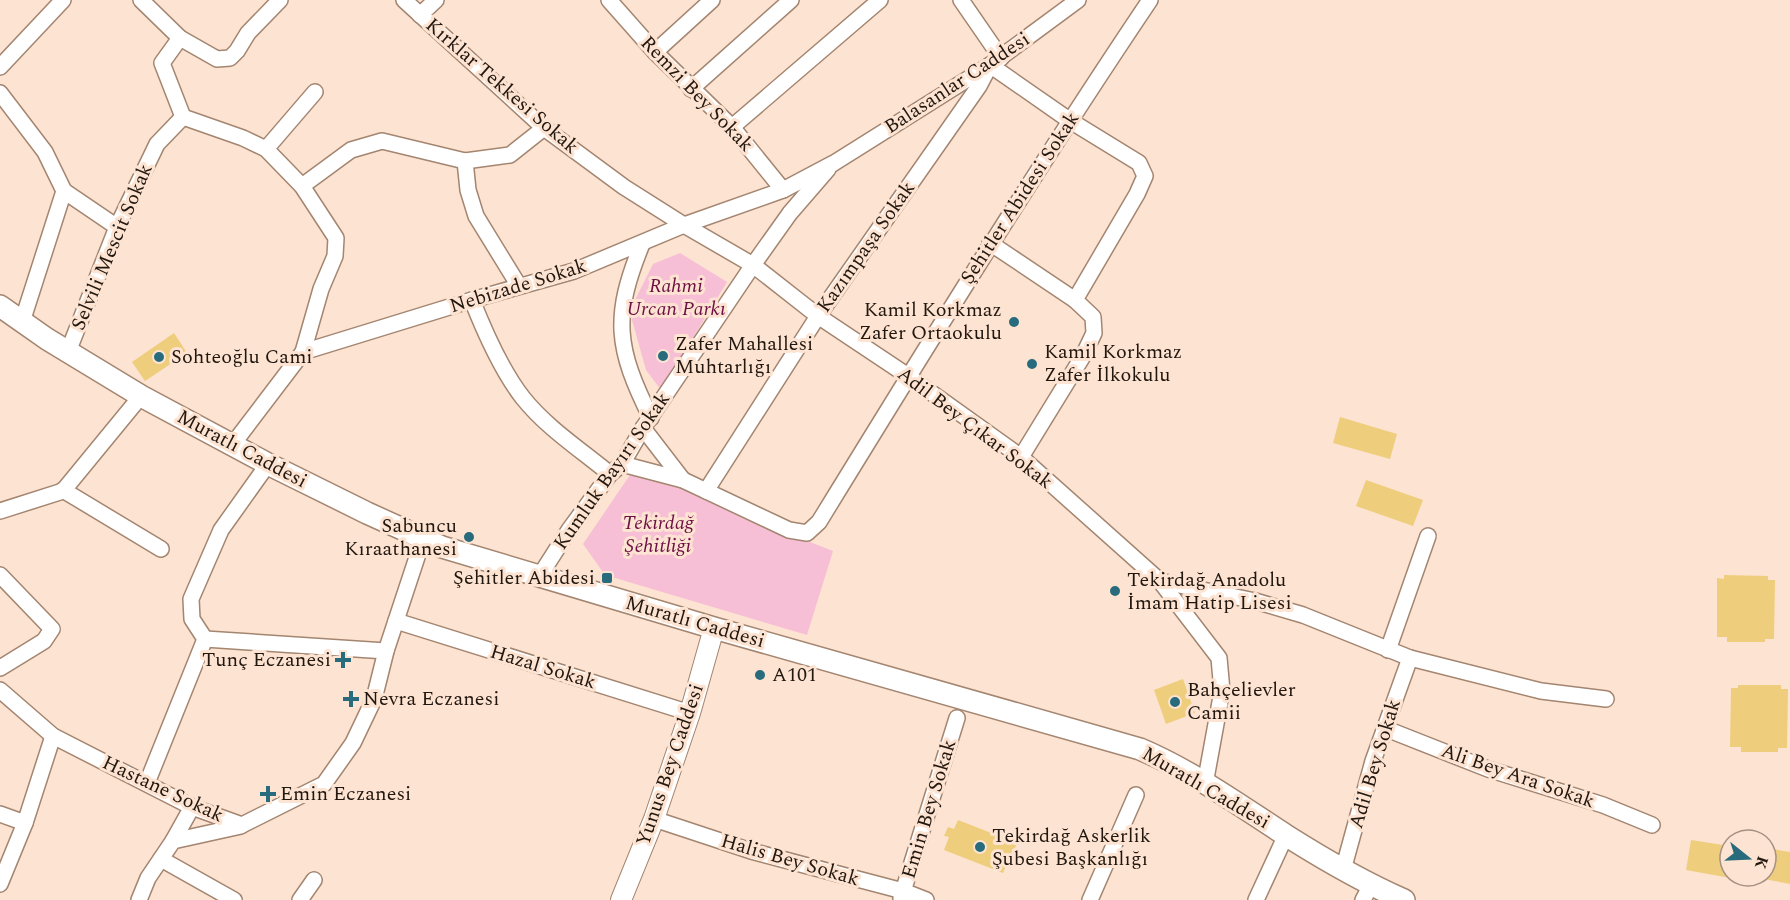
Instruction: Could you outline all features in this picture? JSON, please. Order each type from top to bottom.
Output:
[{"type":"main road","name":"Muratlı Caddesi","points":[[0,306],[68,352],[141,396],[268,464],[423,539],[539,577],[1140,749],[1172,764],[1343,870],[1367,893],[1404,900]]},
{"type":"street","points":[[0,67],[63,0]]},
{"type":"street","points":[[147,2],[180,38],[217,59],[230,58],[248,33],[280,0]]},
{"type":"street","name":"Kırklar Tekkesi Sokak","points":[[404,0],[544,128],[624,187],[753,265]]},
{"type":"street","points":[[420,15],[436,0]]},
{"type":"street","points":[[655,52],[712,0]]},
{"type":"street","points":[[691,89],[791,0]]},
{"type":"street","points":[[732,127],[880,0]]},
{"type":"street","points":[[961,0],[995,61],[1069,120],[1139,163],[1145,176],[1137,194],[1075,300]]},
{"type":"street","name":"Balasanlar Caddesi","points":[[834,163],[995,61],[1078,0]]},
{"type":"street","name":"Şehitler Abidesi Sokak","points":[[622,464],[683,480],[789,530],[807,533],[819,522],[990,243],[1150,0]]},
{"type":"street","name":"Remzi Bey Sokak","points":[[618,3],[655,52],[732,127],[783,190]]},
{"type":"street","points":[[180,38],[162,63],[183,117],[243,138],[266,149],[302,186],[336,238],[335,256],[321,289],[303,352],[233,444]]},
{"type":"street","name":"Kazımpaşa Sokak","points":[[706,491],[818,316],[995,61]]},
{"type":"street","points":[[266,149],[315,92]]},
{"type":"street","points":[[0,93],[45,153],[64,191],[117,227]]},
{"type":"street","name":"Selvili Mescit Sokak","points":[[68,352],[117,227],[157,144],[183,117]]},
{"type":"street","points":[[302,186],[351,150],[382,141],[465,161],[510,155],[544,128]]},
{"type":"street","points":[[465,161],[468,190],[476,216],[519,286]]},
{"type":"street","name":"Nebizade Sokak","points":[[303,352],[574,271],[684,225],[783,190],[834,163]]},
{"type":"street","name":"Kumluk Bayırı Sokak","points":[[539,577],[569,530],[610,474],[622,464],[647,423],[790,213],[834,163]]},
{"type":"street","points":[[22,322],[64,191]]},
{"type":"street","points":[[990,243],[1075,300],[1094,317],[1094,333],[1083,356],[1021,457]]},
{"type":"street","points":[[642,244],[630,273],[621,311],[622,341],[647,423],[683,480]]},
{"type":"street","name":"Adil Bey Çıkar Sokak","points":[[753,265],[818,316],[908,376],[1021,457],[1160,581],[1219,658],[1222,691],[1205,784]]},
{"type":"street","points":[[472,300],[486,336],[523,398],[549,424],[610,474]]},
{"type":"street","points":[[0,511],[63,490],[141,396]]},
{"type":"street","points":[[205,639],[192,620],[191,598],[221,530],[268,464]]},
{"type":"street","points":[[63,490],[161,549]]},
{"type":"street","points":[[1388,650],[1428,536]]},
{"type":"street","name":"Hastane Sokak","points":[[0,690],[53,736],[192,807],[242,825],[324,784],[353,744],[374,699],[386,651],[423,539]]},
{"type":"street","points":[[0,575],[52,629],[44,641],[0,668]]},
{"type":"street","name":"Adil Bey Çıkar Sokak","points":[[1160,581],[1255,601],[1303,615],[1410,658],[1541,691],[1606,699]]},
{"type":"street","name":"Hazal Sokak","points":[[396,621],[690,713]]},
{"type":"street","name":"Yunus Bey Caddesi","points":[[621,900],[654,819],[690,713],[714,628]]},
{"type":"street","points":[[205,639],[386,651]]},
{"type":"street","points":[[147,783],[205,639]]},
{"type":"street","name":"Adil Bey Sokak","points":[[1343,870],[1384,728],[1410,658]]},
{"type":"street","name":"Emin Bey Sokak","points":[[902,895],[957,718]]},
{"type":"street","name":"Ali Bey Ara Sokak","points":[[1384,728],[1488,769],[1604,805],[1652,825]]},
{"type":"street","points":[[0,884],[25,823],[53,736]]},
{"type":"street","points":[[1090,900],[1136,795]]},
{"type":"street","points":[[139,900],[148,878],[174,841],[192,807]]},
{"type":"street","points":[[0,814],[25,823]]},
{"type":"street","name":"Halis Bey Sokak","points":[[654,819],[751,851],[926,900]]},
{"type":"street","points":[[174,841],[242,825]]},
{"type":"street","points":[[1256,900],[1286,836]]},
{"type":"street","points":[[161,859],[234,900]]},
{"type":"street","points":[[300,900],[314,880]]},
{"type":"green space","name":"Rahmi Urcan Parkı","points":[[680,253],[727,282],[661,390],[646,370],[632,320],[635,300],[653,264]]},
{"type":"green space","name":"Tekirdağ Şehitliği","points":[[632,472],[662,478],[746,517],[833,551],[807,635],[605,575],[583,544]]},
{"type":"building","name":"Sohteoğlu Cami","points":[[174,333],[187,353],[145,381],[132,362]]},
{"type":"building","points":[[1340,417],[1397,434],[1390,459],[1333,443]]},
{"type":"building","points":[[1366,480],[1423,500],[1413,526],[1356,506]]},
{"type":"building","points":[[1724,575],[1768,576],[1768,580],[1775,580],[1774,639],[1765,639],[1765,642],[1727,642],[1727,637],[1717,637],[1717,578],[1724,579]]},
{"type":"building","name":"Bahçelievler Camii","points":[[1183,679],[1195,713],[1166,724],[1154,690]]},
{"type":"building","points":[[1738,685],[1781,685],[1781,689],[1788,689],[1787,748],[1778,748],[1778,752],[1741,752],[1741,747],[1730,747],[1731,688],[1738,688]]},
{"type":"building","name":"Tekirdağ Askerlik Şubesi Başkanlığı","points":[[958,820],[1017,843],[1013,853],[1017,854],[1011,868],[1006,866],[1003,873],[944,850],[949,837],[944,836],[948,827],[954,829]]},
{"type":"building","points":[[1691,840],[1718,844],[1718,876],[1686,870]]},
{"type":"building","points":[[1778,850],[1790,852],[1790,884],[1778,882]]},
{"type":"place","name":"Kamil Korkmaz Zafer Ortaokulu","points":[[1014,322]]},
{"type":"place","name":"Zafer Mahallesi Muhtarlığı","points":[[663,356]]},
{"type":"place","name":"Sohteoğlu Cami","points":[[159,357]]},
{"type":"place","name":"Kamil Korkmaz Zafer İlkokulu","points":[[1032,364]]},
{"type":"place","name":"Sabuncu Kıraathanesi","points":[[469,537]]},
{"type":"place","name":"Şehitler Abidesi","points":[[607,578]]},
{"type":"place","name":"Tekirdağ Anadolu İmam Hatip Lisesi","points":[[1115,591]]},
{"type":"place","name":"Tunç Eczanesi","points":[[343,660]]},
{"type":"place","name":"A101","points":[[760,675]]},
{"type":"place","name":"Nevra Eczanesi","points":[[351,699]]},
{"type":"place","name":"Bahçelievler Camii","points":[[1175,702]]},
{"type":"place","name":"Emin Eczanesi","points":[[268,794]]},
{"type":"place","name":"Tekirdağ Askerlik Şubesi Başkanlığı","points":[[980,847]]}]
